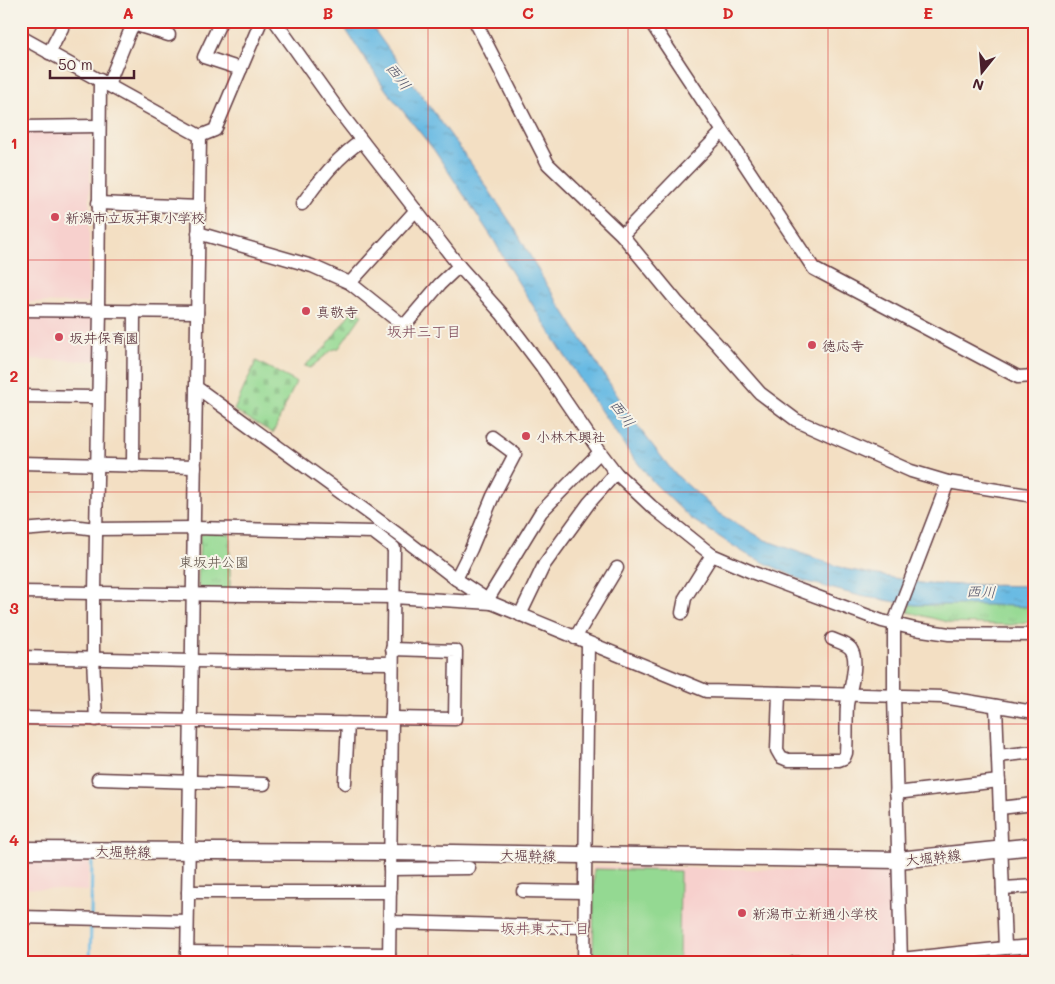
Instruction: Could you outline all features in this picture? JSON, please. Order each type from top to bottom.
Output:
[{"type":"street","points":[[49,53],[62,28],[62,21]]},
{"type":"street","points":[[221,21],[204,57],[241,69]]},
{"type":"street","points":[[200,136],[215,130],[261,21]]},
{"type":"street","points":[[275,21],[362,141],[459,266],[502,314],[542,367],[616,473],[651,506],[712,555],[882,621],[915,629],[949,634],[1034,635]]},
{"type":"street","points":[[474,21],[548,164],[622,235],[678,303],[760,393],[796,420],[911,471],[948,482],[1034,496]]},
{"type":"street","points":[[650,21],[814,268],[1018,378],[1034,376]]},
{"type":"street","points":[[96,720],[93,658],[99,309],[99,126],[104,83],[133,23],[169,35]]},
{"type":"street","points":[[21,37],[200,136]]},
{"type":"street","points":[[21,127],[99,126]]},
{"type":"street","points":[[622,235],[722,132]]},
{"type":"street","points":[[200,136],[187,958],[389,958],[394,548],[403,538]]},
{"type":"street","points":[[302,204],[350,148],[362,141]]},
{"type":"street","points":[[98,203],[199,207]]},
{"type":"street","points":[[350,284],[416,210]]},
{"type":"street","points":[[198,233],[312,266],[350,284],[404,326],[440,284],[459,266]]},
{"type":"street","points":[[21,310],[99,309],[197,312]]},
{"type":"street","points":[[133,466],[134,310]]},
{"type":"street","points":[[196,387],[456,579],[490,601],[706,691],[943,697],[1034,712]]},
{"type":"street","points":[[21,396],[93,397]]},
{"type":"street","points":[[456,579],[493,496],[515,454],[492,438]]},
{"type":"street","points":[[490,601],[541,512],[600,452]]},
{"type":"street","points":[[21,463],[195,467]]},
{"type":"street","points":[[520,615],[544,565],[589,503],[616,473]]},
{"type":"street","points":[[948,482],[894,623],[896,793],[901,961],[1034,946]]},
{"type":"street","points":[[21,530],[72,526],[96,529],[194,528],[373,532],[394,548]]},
{"type":"street","points":[[682,613],[686,598],[712,555]]},
{"type":"street","points":[[575,638],[617,568]]},
{"type":"street","points":[[21,592],[193,593],[490,601]]},
{"type":"street","points":[[779,693],[777,750],[781,757],[788,760],[839,760],[844,758],[846,753],[848,704],[852,687],[853,652],[849,647],[832,639]]},
{"type":"street","points":[[584,963],[588,643]]},
{"type":"street","points":[[21,718],[348,723],[455,719],[456,651],[392,649]]},
{"type":"street","points":[[21,656],[192,661],[392,662]]},
{"type":"street","points":[[996,706],[1005,948]]},
{"type":"street","points":[[345,783],[348,723]]},
{"type":"street","points":[[998,756],[1034,752]]},
{"type":"street","points":[[98,779],[264,784]]},
{"type":"street","points":[[896,793],[999,781]]},
{"type":"street","points":[[1000,808],[1034,804]]},
{"type":"street","name":"大堀幹線","points":[[21,850],[390,852],[898,860],[1034,846]]},
{"type":"street","points":[[390,869],[469,868]]},
{"type":"street","points":[[1003,888],[1034,886]]},
{"type":"street","points":[[523,891],[585,892]]},
{"type":"street","points":[[188,892],[390,892]]},
{"type":"street","points":[[21,917],[187,921]]},
{"type":"street","points":[[390,922],[584,926]]},
{"type":"street","points":[[794,963],[812,963]]},
{"type":"shaded area","name":"新潟市立坂井東小学校","points":[[21,131],[91,132],[88,303],[21,302]]},
{"type":"shaded area","name":"坂井保育園","points":[[21,314],[97,316],[96,361],[21,359]]},
{"type":"shaded area","points":[[21,858],[89,861],[88,891],[21,888]]},
{"type":"shaded area","name":"新潟市立新通小学校","points":[[593,866],[892,872],[893,959],[766,954],[766,963],[591,963]]},
{"type":"green space","points":[[21,189],[24,190],[25,247],[21,247]]},
{"type":"green space","points":[[353,309],[362,315],[339,348],[332,350],[310,368],[304,366],[324,349]]},
{"type":"green space","points":[[256,361],[296,382],[273,433],[234,410]]},
{"type":"green space","name":"東坂井公園","points":[[203,532],[230,534],[230,590],[202,589],[198,584],[200,537]]},
{"type":"green space","points":[[911,601],[1034,605],[1034,620],[1012,625],[951,623],[908,612]]},
{"type":"green space","points":[[594,869],[680,871],[679,963],[593,963]]},
{"type":"water","name":"西川","points":[[340,21],[368,21],[470,162],[515,229],[545,282],[633,420],[674,473],[719,513],[765,540],[845,569],[927,584],[1034,586],[1034,607],[915,605],[860,596],[804,581],[746,554],[690,518],[653,482],[629,452],[590,395],[509,268],[495,242],[434,150],[386,90]]},
{"type":"waterway","points":[[91,916],[92,860]]},
{"type":"waterway","points":[[90,963],[91,923]]},
{"type":"place","name":"新潟市立坂井東小学校","points":[[55,217]]},
{"type":"place","name":"真敬寺","points":[[306,311]]},
{"type":"place","name":"坂井保育園","points":[[59,337]]},
{"type":"place","name":"徳応寺","points":[[812,345]]},
{"type":"place","name":"小林木興社","points":[[526,436]]},
{"type":"place","name":"新潟市立新通小学校","points":[[742,913]]},
{"type":"district","name":"坂井三丁目","points":[[424,331]]},
{"type":"district","name":"坂井東六丁目","points":[[545,928]]}]
